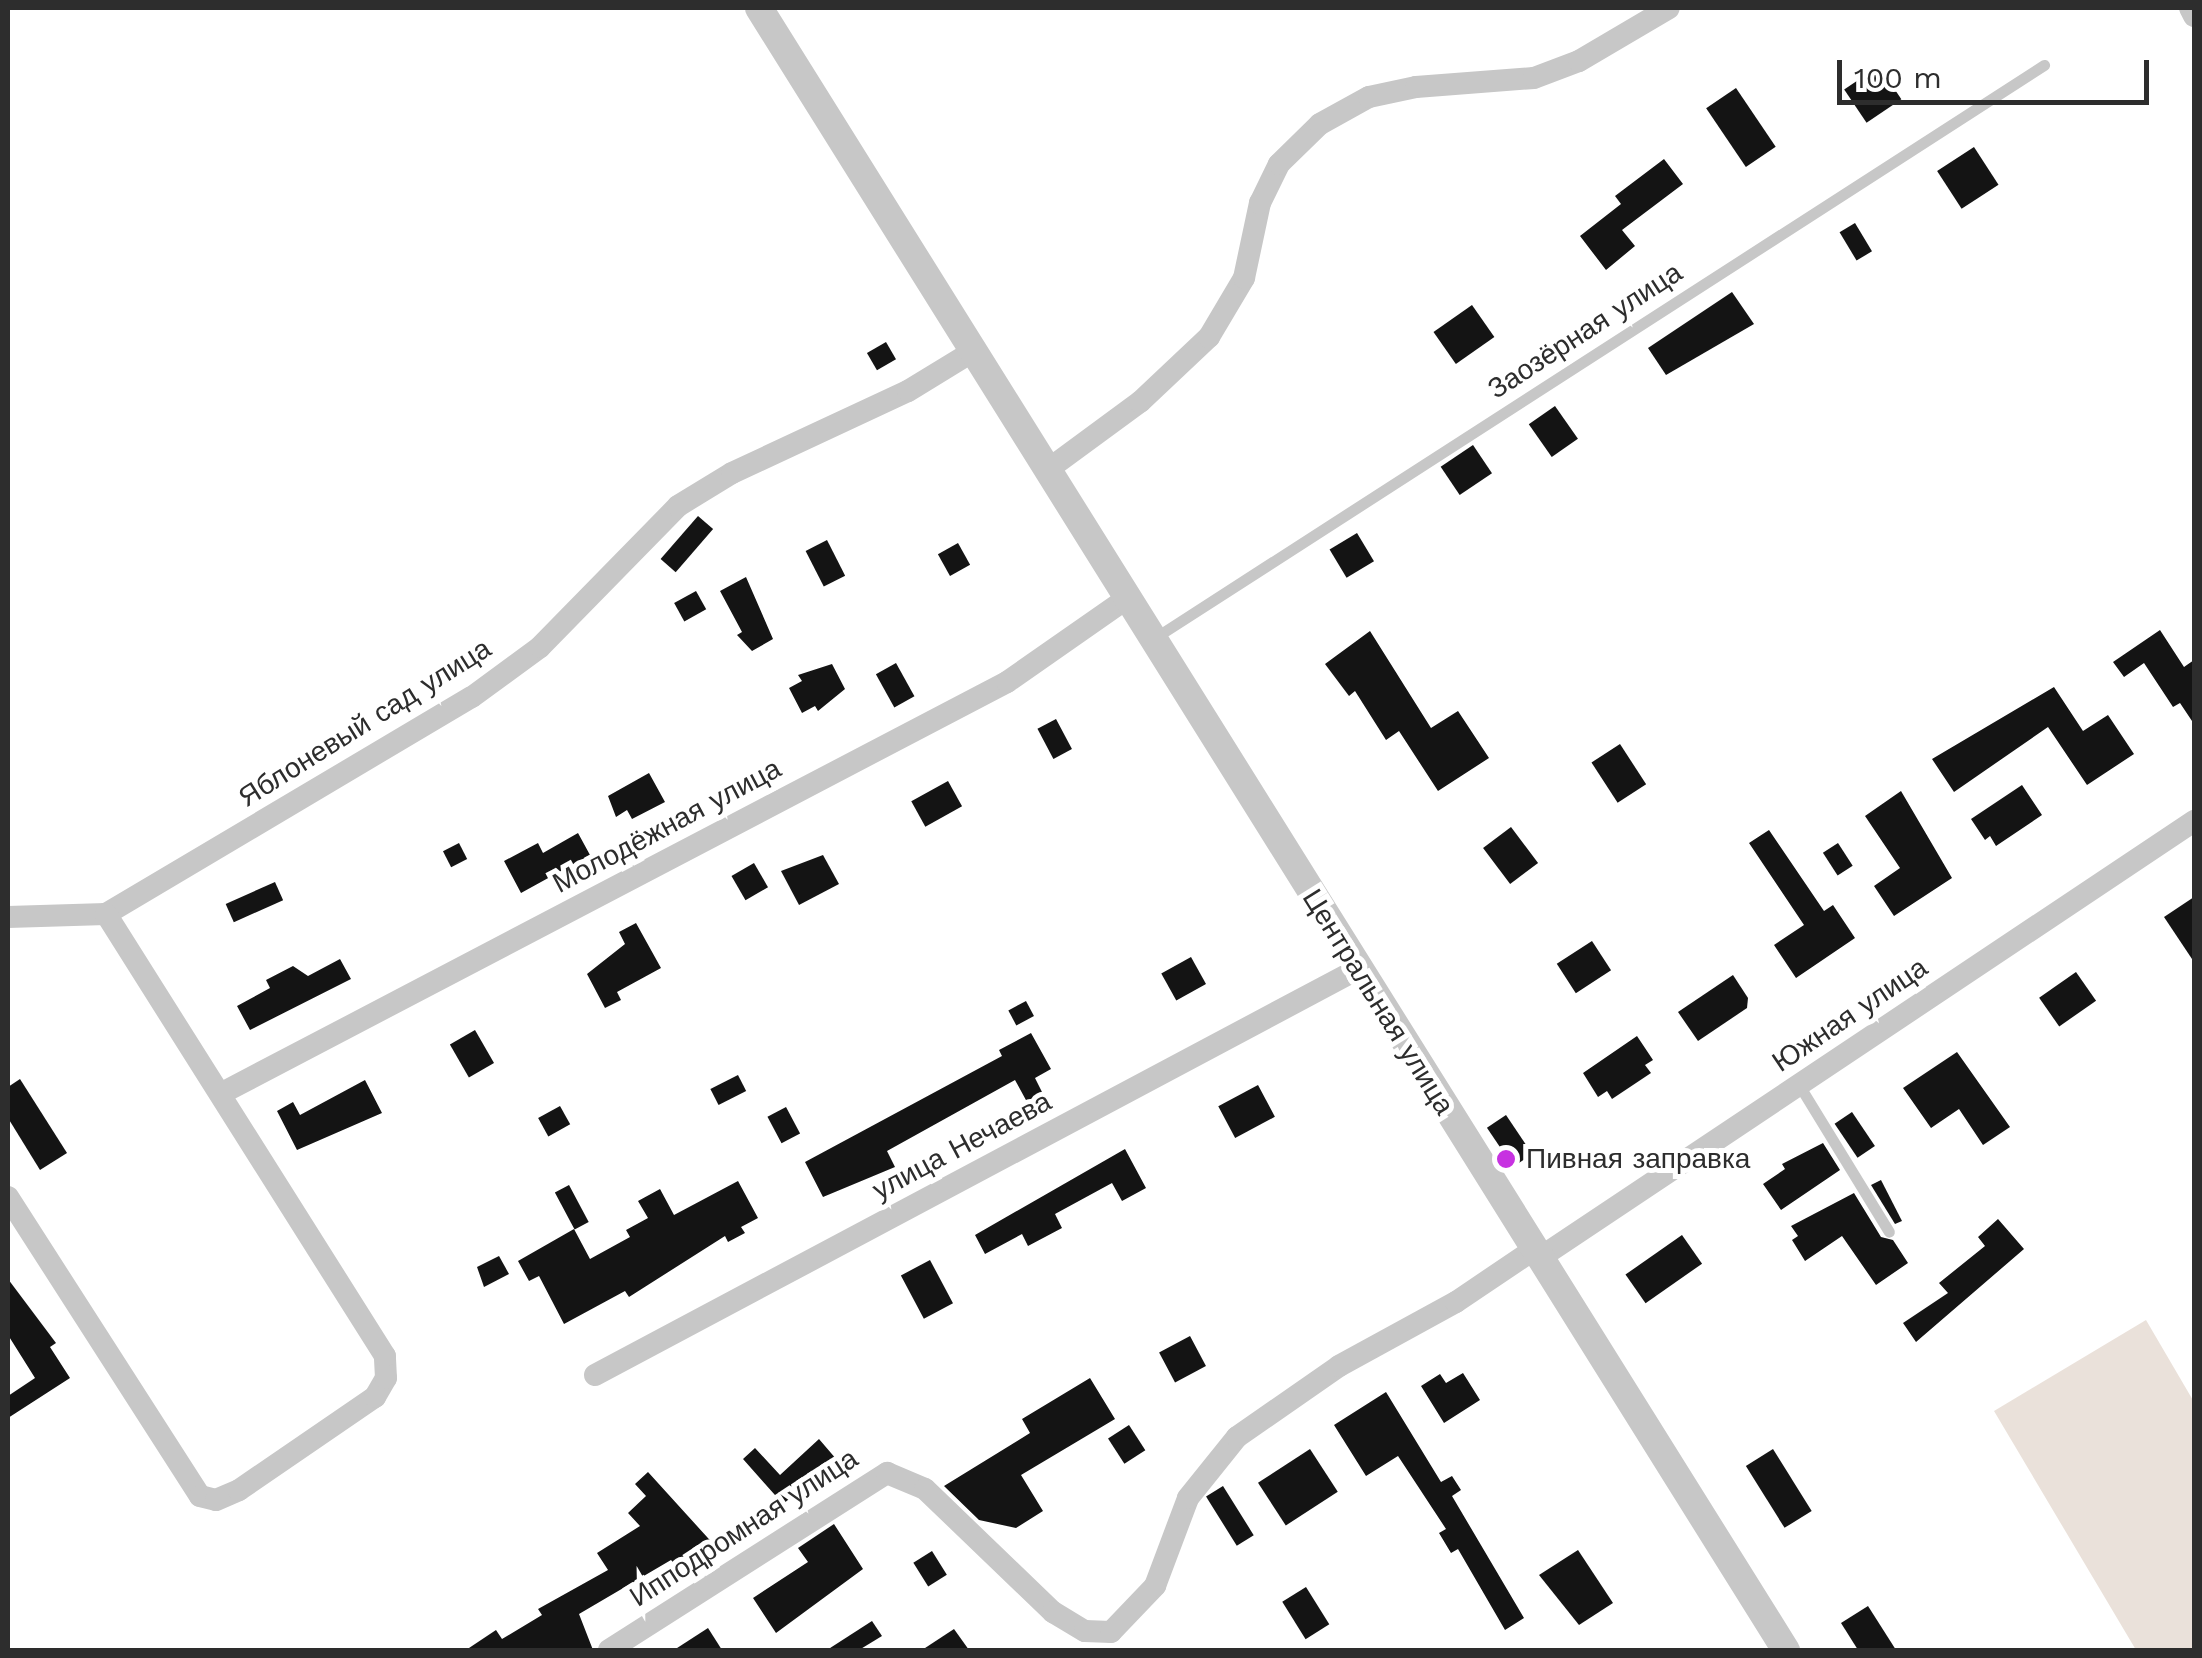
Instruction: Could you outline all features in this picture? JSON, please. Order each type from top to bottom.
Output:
[{"type":"street","name":"Центральная улица","points":[[759,8],[1786,1650]]},
{"type":"street","points":[[1050,468],[1140,402],[1209,337],[1244,278],[1260,203],[1279,164],[1320,124],[1369,97],[1400,90],[1534,78],[1579,61],[1669,8]]},
{"type":"street","points":[[2190,8],[2194,16]]},
{"type":"street","name":"Яблоневый сад улица","points":[[8,917],[106,914],[472,697],[540,647],[678,506],[732,473],[908,392],[972,352]]},
{"type":"street","name":"Молодёжная улица","points":[[224,1092],[1007,682],[1129,598]]},
{"type":"street","name":"Южная улица","points":[[1536,1254],[1800,1085],[2194,821]]},
{"type":"street","points":[[8,1197],[200,1496],[216,1500],[240,1490],[375,1398],[386,1378],[385,1356],[224,1092],[106,914]]},
{"type":"street","name":"улица Нечаева","points":[[596,1375],[1358,970]]},
{"type":"street","name":"Ипподромная улица","points":[[609,1650],[888,1473],[925,1489],[1054,1612],[1085,1631],[1111,1632],[1155,1586],[1188,1498],[1237,1437],[1339,1366],[1536,1254]]},
{"type":"lane","name":"Заозёрная улица","points":[[1153,638],[2044,65]]},
{"type":"lane","points":[[1800,1085],[1889,1232]]},
{"type":"shaded area","points":[[2146,1320],[2194,1402],[2194,1650],[2136,1650],[1994,1411]]},
{"type":"building","points":[[1879,66],[1901,99],[1867,123],[1844,89]]},
{"type":"building","points":[[1736,88],[1776,147],[1746,167],[1706,108]]},
{"type":"building","points":[[1974,147],[1999,185],[1962,209],[1937,171]]},
{"type":"building","points":[[1664,159],[1683,184],[1622,230],[1635,246],[1606,270],[1580,236],[1621,204],[1615,196]]},
{"type":"building","points":[[1855,223],[1872,251],[1857,261],[1840,232]]},
{"type":"building","points":[[1732,292],[1754,324],[1666,375],[1648,348]]},
{"type":"building","points":[[1472,305],[1494,337],[1456,364],[1433,332]]},
{"type":"building","points":[[886,342],[896,359],[877,370],[867,353]]},
{"type":"building","points":[[1555,406],[1578,439],[1552,457],[1529,424]]},
{"type":"building","points":[[1473,445],[1492,473],[1460,495],[1441,467]]},
{"type":"building","points":[[698,516],[713,529],[676,572],[661,559]]},
{"type":"building","points":[[1357,533],[1374,561],[1347,578],[1330,549]]},
{"type":"building","points":[[827,540],[845,576],[824,587],[806,551]]},
{"type":"building","points":[[958,543],[970,565],[950,576],[938,554]]},
{"type":"building","points":[[746,577],[773,639],[752,651],[737,635],[742,632],[720,591]]},
{"type":"building","points":[[696,591],[706,609],[684,621],[674,603]]},
{"type":"building","points":[[2160,630],[2184,667],[2194,660],[2194,724],[2180,703],[2173,707],[2144,663],[2124,677],[2113,662]]},
{"type":"building","points":[[1370,631],[1431,728],[1458,711],[1489,758],[1438,791],[1399,731],[1386,740],[1355,691],[1349,696],[1325,664]]},
{"type":"building","points":[[896,663],[914,696],[894,707],[876,674]]},
{"type":"building","points":[[832,664],[845,689],[818,711],[815,706],[802,713],[789,688],[802,681],[798,675]]},
{"type":"building","points":[[2054,687],[2083,731],[2108,715],[2134,754],[2087,785],[2048,727],[1954,792],[1932,759]]},
{"type":"building","points":[[1056,719],[1072,749],[1053,759],[1037,729]]},
{"type":"building","points":[[1620,744],[1646,784],[1618,803],[1591,763]]},
{"type":"building","points":[[649,773],[665,802],[632,819],[627,810],[616,817],[608,796]]},
{"type":"building","points":[[948,781],[962,806],[925,827],[911,801]]},
{"type":"building","points":[[2022,785],[2042,815],[1996,846],[1990,836],[1985,840],[1971,819]]},
{"type":"building","points":[[1901,791],[1952,878],[1894,916],[1874,886],[1900,868],[1865,816]]},
{"type":"building","points":[[1511,827],[1538,863],[1510,884],[1483,848]]},
{"type":"building","points":[[1769,830],[1824,911],[1833,905],[1855,938],[1796,978],[1774,945],[1804,925],[1749,843]]},
{"type":"building","points":[[578,833],[590,855],[521,893],[504,861],[538,843],[543,853]]},
{"type":"building","points":[[459,843],[467,859],[451,867],[443,851]]},
{"type":"building","points":[[1838,843],[1853,866],[1838,875],[1823,853]]},
{"type":"building","points":[[823,855],[839,884],[799,905],[781,871]]},
{"type":"building","points":[[754,863],[768,887],[745,900],[731,876]]},
{"type":"building","points":[[275,882],[283,900],[234,922],[226,904]]},
{"type":"building","points":[[2194,897],[2194,962],[2164,917]]},
{"type":"building","points":[[636,923],[661,968],[617,992],[621,1000],[605,1008],[587,974],[625,944],[619,932]]},
{"type":"building","points":[[1592,941],[1611,970],[1576,993],[1557,964]]},
{"type":"building","points":[[1191,957],[1206,984],[1176,1001],[1161,973]]},
{"type":"building","points":[[340,959],[351,979],[250,1030],[237,1006],[270,988],[266,980],[293,966],[308,976]]},
{"type":"building","points":[[2076,972],[2096,1001],[2059,1026],[2039,998]]},
{"type":"building","points":[[1733,975],[1748,998],[1747,1008],[1698,1041],[1678,1012]]},
{"type":"building","points":[[1026,1001],[1034,1016],[1016,1025],[1008,1010]]},
{"type":"building","points":[[475,1030],[494,1063],[469,1077],[450,1044]]},
{"type":"building","points":[[1031,1033],[1051,1069],[1035,1078],[1043,1094],[1027,1102],[1015,1080],[887,1151],[895,1167],[823,1197],[805,1162],[1002,1056],[999,1050]]},
{"type":"building","points":[[1637,1036],[1653,1060],[1645,1065],[1651,1073],[1612,1099],[1607,1091],[1598,1097],[1583,1073]]},
{"type":"building","points":[[1957,1052],[2010,1127],[1983,1145],[1959,1109],[1931,1128],[1903,1088]]},
{"type":"building","points":[[738,1075],[746,1091],[719,1105],[710,1089]]},
{"type":"building","points":[[20,1079],[67,1153],[40,1170],[8,1118],[8,1087]]},
{"type":"building","points":[[365,1080],[382,1113],[297,1150],[277,1111],[293,1102],[300,1115]]},
{"type":"building","points":[[1258,1085],[1275,1117],[1235,1138],[1218,1106]]},
{"type":"building","points":[[560,1106],[570,1124],[548,1136],[538,1118]]},
{"type":"building","points":[[786,1107],[800,1133],[782,1143],[767,1117]]},
{"type":"building","points":[[1852,1112],[1875,1146],[1858,1158],[1835,1124]]},
{"type":"building","points":[[1506,1115],[1532,1154],[1513,1167],[1487,1128]]},
{"type":"building","points":[[1823,1143],[1840,1170],[1781,1210],[1763,1184],[1785,1169],[1782,1164]]},
{"type":"building","points":[[1125,1149],[1146,1188],[1122,1201],[1112,1183],[1055,1214],[1062,1228],[1028,1246],[1022,1234],[985,1254],[975,1235]]},
{"type":"building","points":[[1881,1180],[1902,1221],[1895,1224],[1871,1185]]},
{"type":"building","points":[[738,1181],[758,1218],[741,1227],[745,1233],[728,1242],[725,1236],[629,1297],[625,1291],[564,1324],[539,1276],[529,1281],[518,1261],[574,1229],[590,1259],[630,1237],[626,1230],[648,1218],[638,1201],[660,1189],[674,1215]]},
{"type":"building","points":[[569,1185],[589,1222],[575,1230],[555,1193]]},
{"type":"building","points":[[1854,1193],[1881,1237],[1893,1240],[1908,1263],[1876,1285],[1842,1236],[1805,1261],[1792,1240],[1798,1236],[1791,1226]]},
{"type":"building","points":[[1998,1219],[2024,1249],[1916,1342],[1903,1323],[1948,1293],[1939,1283],[1985,1246],[1978,1237]]},
{"type":"building","points":[[1682,1235],[1702,1264],[1646,1303],[1625,1275]]},
{"type":"building","points":[[499,1256],[509,1274],[484,1287],[477,1267]]},
{"type":"building","points":[[930,1260],[953,1303],[924,1319],[901,1275]]},
{"type":"building","points":[[8,1279],[56,1343],[50,1347],[70,1378],[8,1418],[8,1396],[35,1378],[8,1335]]},
{"type":"building","points":[[1190,1336],[1206,1366],[1175,1382],[1159,1352]]},
{"type":"building","points":[[1463,1373],[1480,1400],[1444,1423],[1421,1386],[1440,1374],[1446,1383]]},
{"type":"building","points":[[1090,1378],[1115,1419],[1021,1475],[1043,1511],[1016,1528],[979,1520],[944,1486],[1030,1433],[1022,1419]]},
{"type":"building","points":[[1386,1392],[1441,1482],[1452,1476],[1461,1490],[1452,1496],[1524,1618],[1505,1630],[1458,1549],[1451,1553],[1439,1533],[1446,1529],[1398,1456],[1366,1476],[1334,1425]]},
{"type":"building","points":[[1129,1425],[1145,1450],[1124,1464],[1108,1439]]},
{"type":"building","points":[[819,1439],[837,1460],[783,1504],[743,1459],[755,1448],[780,1475]]},
{"type":"building","points":[[1310,1449],[1338,1492],[1286,1526],[1258,1483]]},
{"type":"building","points":[[1773,1449],[1812,1511],[1785,1528],[1746,1466]]},
{"type":"building","points":[[648,1472],[717,1548],[704,1560],[697,1552],[679,1569],[671,1560],[579,1614],[593,1650],[466,1650],[496,1630],[502,1639],[542,1615],[538,1609],[608,1570],[597,1553],[640,1526],[628,1513],[646,1496],[635,1484]]},
{"type":"building","points":[[1223,1486],[1254,1535],[1237,1546],[1206,1497]]},
{"type":"building","points":[[834,1524],[863,1569],[776,1633],[753,1598],[808,1562],[798,1548]]},
{"type":"building","points":[[1578,1550],[1613,1603],[1579,1625],[1539,1575]]},
{"type":"building","points":[[932,1551],[947,1575],[928,1586],[913,1563]]},
{"type":"building","points":[[1306,1587],[1329,1624],[1306,1639],[1282,1602]]},
{"type":"building","points":[[1868,1606],[1896,1650],[1858,1650],[1841,1623]]},
{"type":"building","points":[[872,1621],[882,1636],[859,1650],[827,1650]]},
{"type":"building","points":[[708,1628],[722,1650],[674,1650]]},
{"type":"building","points":[[954,1629],[969,1650],[922,1650]]},
{"type":"place","name":"Пивная заправка","points":[[1506,1159]]}]
